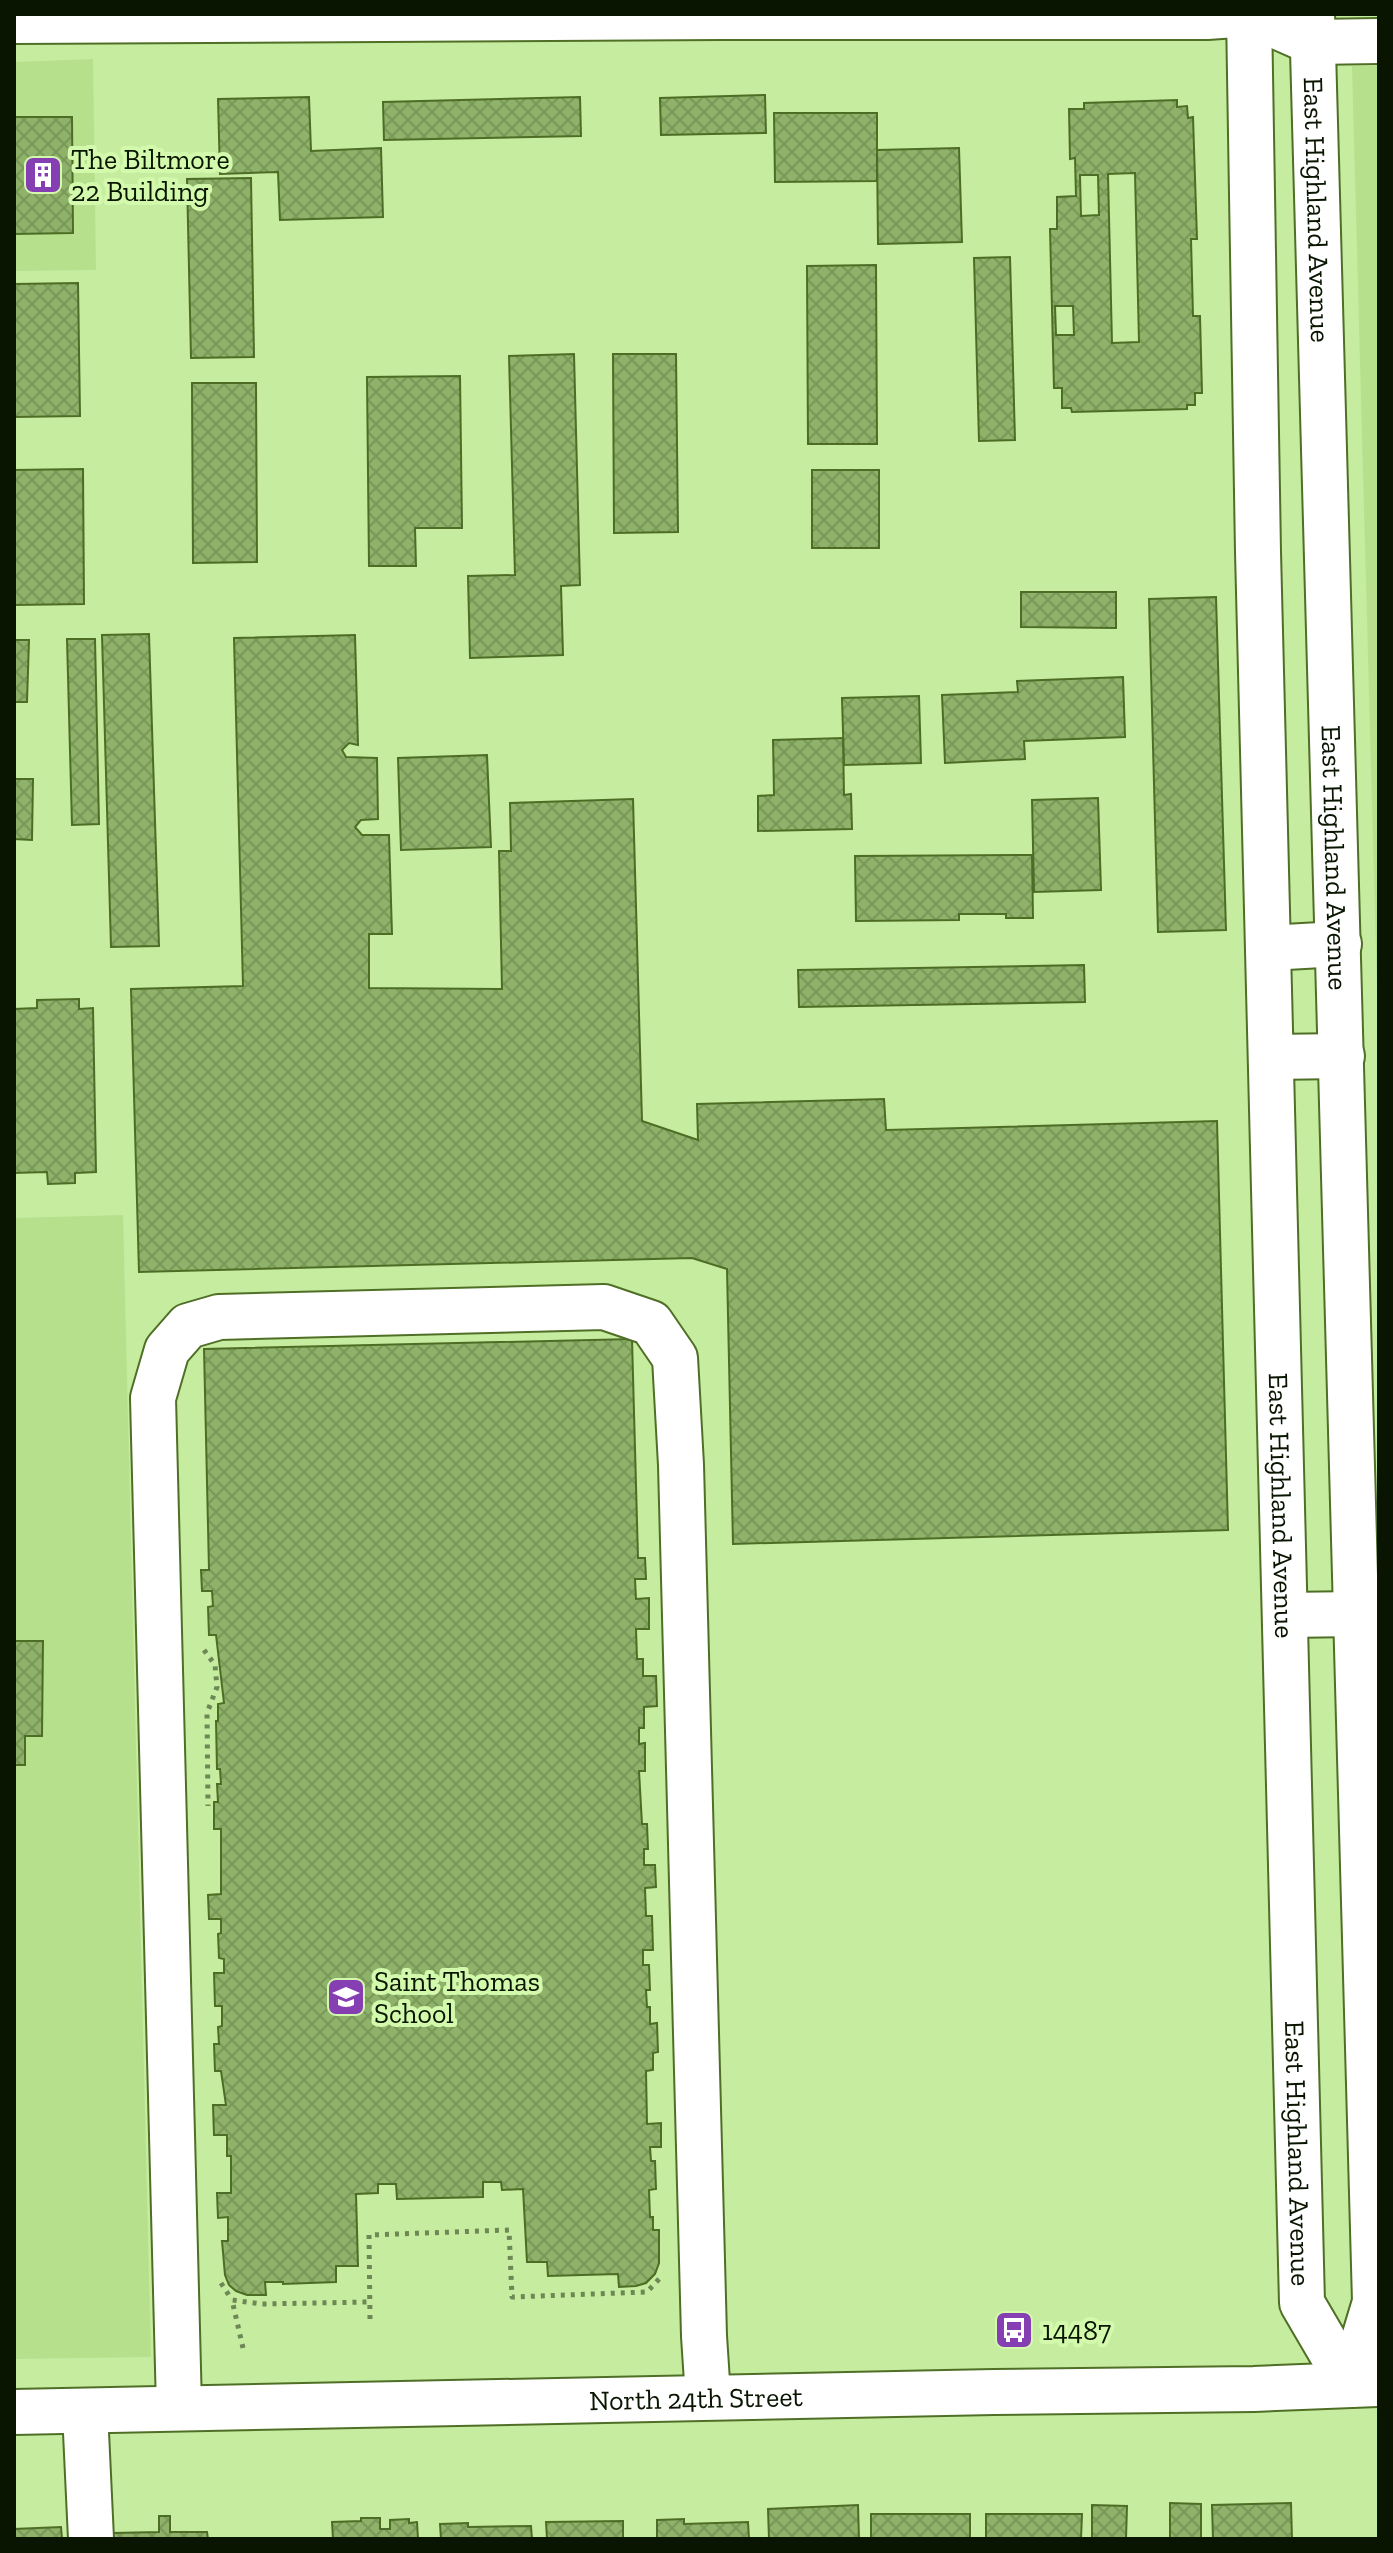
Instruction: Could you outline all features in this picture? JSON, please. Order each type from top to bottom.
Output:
[{"type":"main road","points":[[14,21],[1207,17],[1249,14],[1379,41]]},
{"type":"main road","name":"East Highland Avenue","points":[[1249,14],[1268,948],[1302,2303],[1364,2384]]},
{"type":"main road","name":"East Highland Avenue","points":[[1312,28],[1342,1056],[1368,1615],[1375,2302],[1364,2384]]},
{"type":"main road","points":[[1268,948],[1339,944]]},
{"type":"main road","points":[[1271,1057],[1342,1056]]},
{"type":"main road","points":[[179,2407],[153,1398],[167,1350],[188,1326],[219,1317],[604,1307],[630,1313],[651,1323],[675,1358],[681,1465],[708,2397]]},
{"type":"main road","points":[[1285,1615],[1368,1615]]},
{"type":"main road","name":"North 24th Street","points":[[14,2412],[1254,2389],[1364,2384]]},
{"type":"main road","points":[[85,2411],[91,2539]]},
{"type":"path","points":[[370,2319],[369,2235],[509,2230],[512,2297],[647,2292],[667,2269]]},
{"type":"path","points":[[243,2348],[232,2300],[262,2304],[369,2302]]},
{"type":"shaded area","points":[[93,59],[96,270],[14,271],[14,62]]},
{"type":"shaded area","points":[[1352,66],[1379,66],[1379,1061]]},
{"type":"shaded area","points":[[123,1215],[151,2357],[14,2359],[14,1218]]},
{"type":"building","points":[[765,95],[766,133],[661,135],[660,98]]},
{"type":"building","points":[[309,97],[311,151],[381,148],[383,217],[280,220],[278,172],[220,174],[218,99]]},
{"type":"building","points":[[580,97],[581,136],[384,140],[383,102]]},
{"type":"building","points":[[1177,100],[1177,107],[1187,106],[1188,118],[1193,117],[1197,239],[1191,239],[1193,316],[1200,316],[1202,393],[1195,393],[1195,405],[1187,405],[1187,409],[1072,412],[1071,408],[1062,408],[1062,388],[1054,388],[1050,229],[1057,229],[1057,197],[1076,196],[1075,158],[1070,159],[1069,109],[1084,109],[1084,103]],"holes":[[[1135,173],[1139,342],[1112,343],[1108,174]],[[1080,175],[1098,175],[1099,215],[1081,216]],[[1055,306],[1073,306],[1074,335],[1056,335]]]},
{"type":"building","points":[[774,113],[877,113],[877,181],[775,182]]},
{"type":"building","name":"The Biltmore 22 Building","points":[[14,117],[72,117],[73,233],[14,234]]},
{"type":"building","points":[[959,148],[962,242],[878,244],[877,150]]},
{"type":"building","points":[[251,178],[254,357],[191,358],[187,179]]},
{"type":"building","points":[[1010,257],[1015,440],[979,441],[974,258]]},
{"type":"building","points":[[876,265],[877,444],[808,444],[807,266]]},
{"type":"building","points":[[78,283],[80,416],[14,417],[14,284]]},
{"type":"building","points":[[574,354],[580,585],[561,586],[563,655],[470,658],[468,576],[515,575],[509,356]]},
{"type":"building","points":[[613,354],[676,354],[678,532],[614,533]]},
{"type":"building","points":[[460,376],[462,528],[415,528],[416,566],[369,566],[367,377]]},
{"type":"building","points":[[192,383],[256,383],[257,562],[193,563]]},
{"type":"building","points":[[83,469],[84,604],[14,605],[14,470]]},
{"type":"building","points":[[812,470],[879,470],[879,548],[812,548]]},
{"type":"building","points":[[1021,592],[1116,592],[1116,628],[1021,627]]},
{"type":"building","points":[[1216,597],[1226,930],[1158,932],[1149,599]]},
{"type":"building","points":[[149,634],[159,946],[111,947],[102,635]]},
{"type":"building","points":[[355,635],[358,745],[349,743],[342,750],[346,757],[377,758],[378,819],[361,820],[355,827],[362,835],[389,835],[392,934],[369,934],[369,988],[502,989],[499,851],[511,851],[510,803],[633,799],[642,1121],[698,1140],[697,1104],[884,1099],[886,1130],[1217,1121],[1228,1530],[733,1544],[727,1269],[692,1258],[139,1272],[131,989],[243,986],[234,638]]},
{"type":"building","points":[[67,639],[95,639],[99,824],[72,825]]},
{"type":"building","points":[[14,640],[29,640],[27,702],[14,702]]},
{"type":"building","points":[[1123,677],[1125,737],[1024,741],[1025,759],[945,763],[942,695],[1018,692],[1017,681]]},
{"type":"building","points":[[919,696],[921,763],[844,765],[842,698]]},
{"type":"building","points":[[843,738],[844,795],[851,794],[852,829],[758,831],[758,796],[774,795],[773,740]]},
{"type":"building","points":[[487,755],[491,847],[401,850],[398,758]]},
{"type":"building","points":[[14,779],[33,779],[32,840],[14,839]]},
{"type":"building","points":[[1098,798],[1101,890],[1034,892],[1032,800]]},
{"type":"building","points":[[1032,855],[1033,918],[1006,918],[1006,914],[959,914],[959,920],[856,921],[855,856]]},
{"type":"building","points":[[1084,965],[1085,1002],[799,1007],[798,970]]},
{"type":"building","points":[[79,999],[79,1009],[93,1008],[96,1172],[75,1173],[75,1183],[48,1184],[47,1172],[14,1173],[14,1009],[37,1008],[37,1000]]},
{"type":"building","points":[[632,1339],[638,1558],[645,1558],[646,1579],[635,1579],[636,1599],[649,1598],[649,1629],[636,1629],[637,1659],[643,1659],[643,1676],[656,1676],[657,1706],[644,1707],[644,1728],[639,1728],[639,1744],[645,1743],[645,1771],[639,1771],[642,1824],[647,1824],[648,1849],[644,1849],[644,1865],[655,1865],[656,1887],[645,1888],[646,1916],[652,1916],[653,1950],[643,1950],[643,1965],[649,1965],[647,2007],[650,2007],[650,2024],[657,2023],[658,2052],[653,2053],[653,2070],[646,2071],[647,2124],[661,2123],[661,2147],[650,2147],[651,2161],[655,2161],[656,2189],[649,2190],[650,2217],[653,2217],[653,2230],[659,2230],[659,2263],[655,2274],[646,2283],[619,2287],[618,2274],[548,2276],[547,2262],[527,2262],[523,2189],[502,2190],[501,2182],[483,2182],[483,2197],[397,2199],[396,2184],[378,2184],[378,2193],[356,2194],[358,2266],[336,2266],[336,2282],[265,2282],[266,2295],[247,2295],[236,2291],[225,2275],[222,2241],[228,2241],[228,2217],[218,2218],[217,2193],[231,2193],[231,2156],[227,2156],[227,2135],[214,2135],[213,2105],[226,2105],[221,2071],[215,2071],[214,2044],[219,2044],[222,2006],[215,2006],[214,1973],[224,1973],[224,1959],[219,1958],[221,1919],[209,1919],[208,1895],[221,1894],[221,1829],[214,1829],[214,1802],[218,1802],[217,1784],[221,1784],[220,1769],[217,1769],[216,1721],[218,1704],[224,1703],[216,1635],[209,1635],[208,1607],[213,1606],[212,1591],[202,1591],[201,1570],[209,1570],[204,1349]]},
{"type":"building","points":[[14,1641],[43,1641],[42,1736],[25,1736],[25,1765],[14,1765]]},
{"type":"building","points":[[1008,2327],[1030,2327],[1030,2335],[1008,2335]]},
{"type":"building","points":[[1170,2503],[1201,2504],[1201,2539],[1170,2539]]},
{"type":"building","points":[[1291,2503],[1292,2539],[1213,2539],[1212,2505]]},
{"type":"building","points":[[858,2505],[859,2539],[769,2539],[768,2509]]},
{"type":"building","points":[[1092,2505],[1127,2506],[1126,2539],[1092,2539]]},
{"type":"building","points":[[871,2514],[970,2514],[970,2539],[871,2539]]},
{"type":"building","points":[[986,2514],[1082,2514],[1081,2539],[986,2539]]},
{"type":"building","points":[[159,2516],[170,2516],[170,2532],[207,2532],[208,2539],[113,2539],[113,2533],[159,2532]]},
{"type":"building","points":[[361,2518],[380,2518],[380,2529],[390,2529],[390,2520],[409,2519],[409,2523],[417,2522],[418,2539],[333,2539],[332,2522],[361,2521]]},
{"type":"building","points":[[684,2519],[684,2524],[748,2522],[749,2539],[657,2539],[657,2520]]},
{"type":"building","points":[[623,2521],[623,2539],[547,2539],[546,2522]]},
{"type":"building","points":[[468,2523],[468,2527],[531,2526],[532,2539],[441,2539],[440,2524]]},
{"type":"building","points":[[61,2527],[62,2539],[14,2539],[14,2529]]},
{"type":"place","name":"The Biltmore 22 Building","points":[[43,175]]},
{"type":"place","name":"Saint Thomas School","points":[[346,1997]]},
{"type":"place","name":"14487","points":[[1014,2330]]}]
